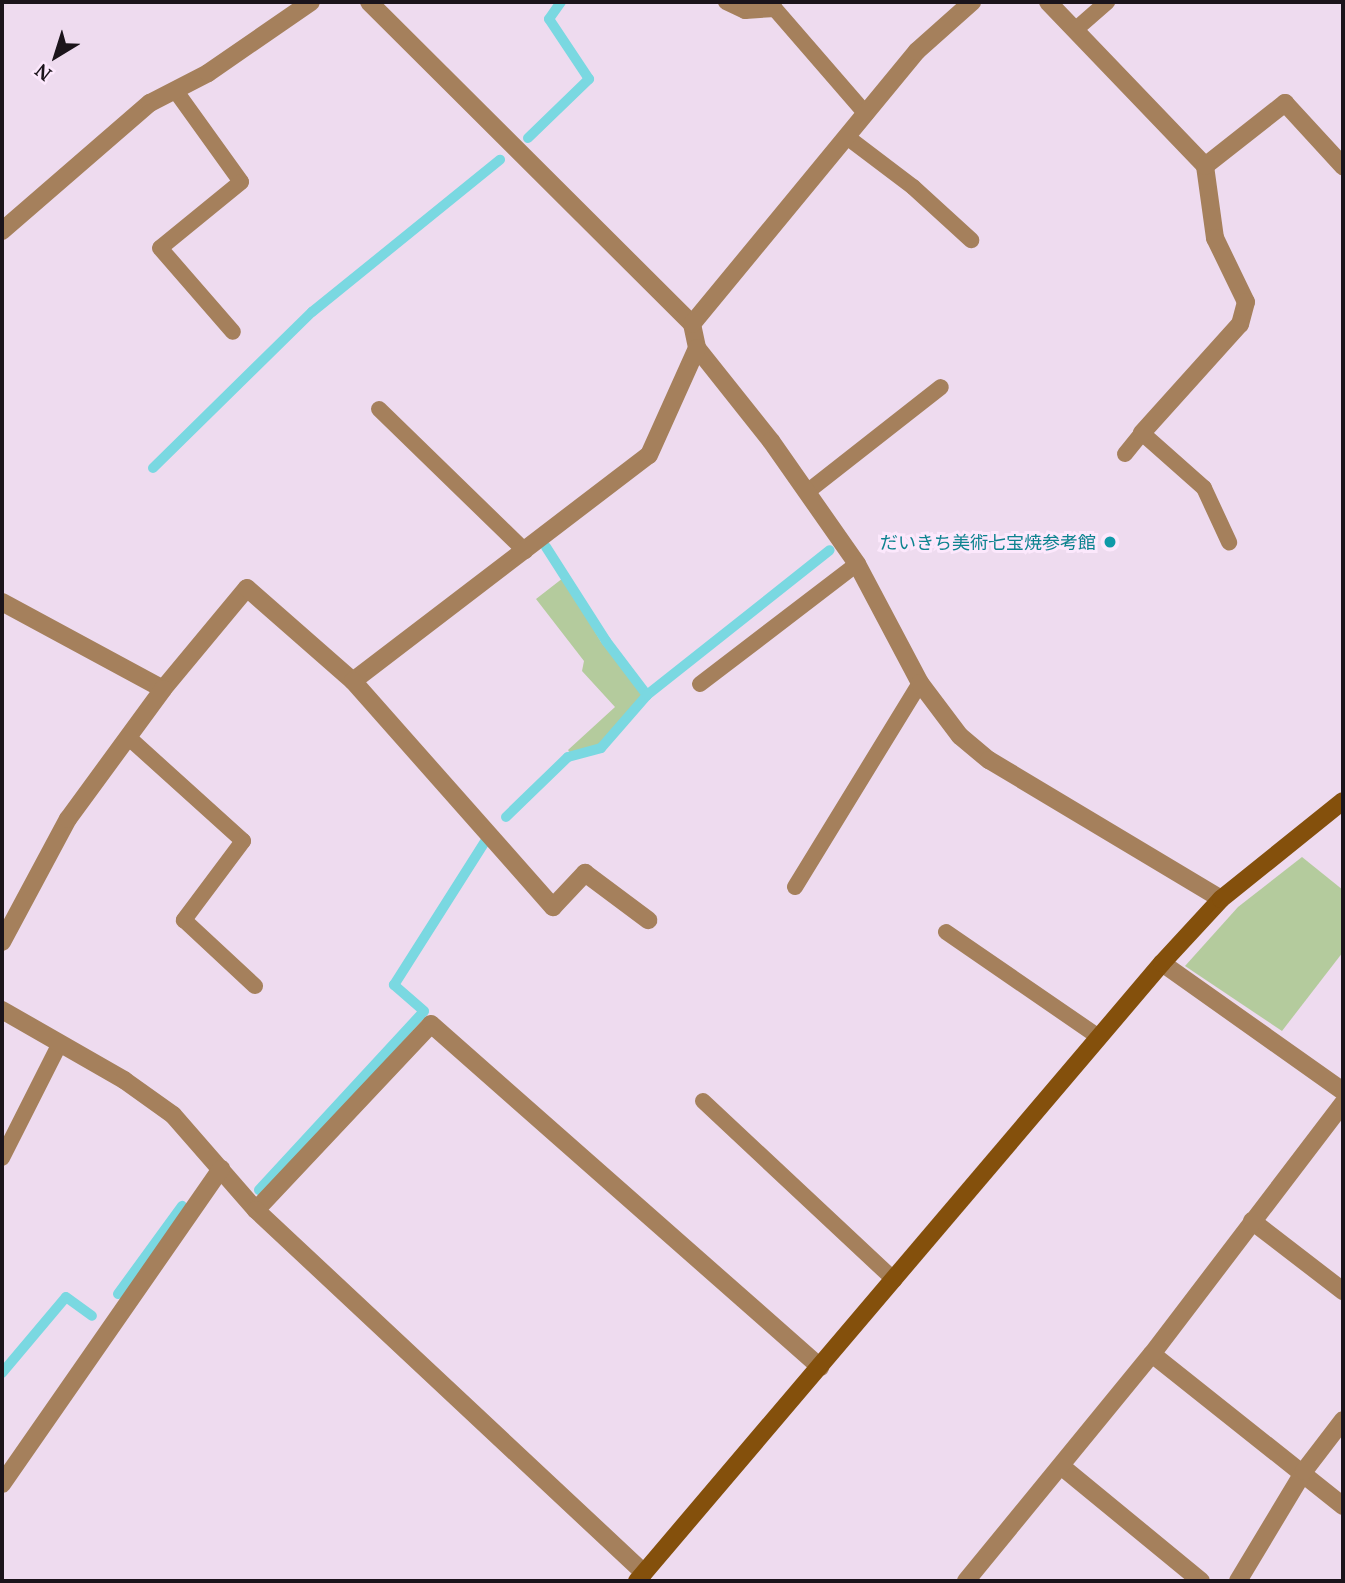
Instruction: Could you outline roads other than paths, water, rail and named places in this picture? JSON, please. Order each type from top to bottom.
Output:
[{"type":"street","points":[[2,231],[150,103],[208,73],[310,2]]},
{"type":"street","points":[[369,2],[692,324],[697,348],[807,492],[857,564],[920,682],[960,736],[989,760],[1221,899]]},
{"type":"street","points":[[692,324],[917,51],[972,2]]},
{"type":"street","points":[[1048,2],[1205,166],[1215,238],[1246,302],[1240,324],[1142,433]]},
{"type":"street","points":[[1205,166],[1285,103],[1343,166]]},
{"type":"street","points":[[353,681],[649,455],[697,348]]},
{"type":"street","points":[[2,942],[68,819],[163,689],[247,588],[353,681],[553,907],[585,873],[648,920]]},
{"type":"street","points":[[2,602],[163,689]]},
{"type":"street","points":[[2,1010],[173,1115],[256,1210],[640,1577],[1162,962],[1221,899],[1343,801]]},
{"type":"street","points":[[1162,962],[1343,1091]]},
{"type":"street","points":[[256,1210],[431,1024],[820,1367]]},
{"type":"street","points":[[966,1581],[1152,1354],[1343,1103]]},
{"type":"street","points":[[2,1484],[221,1169]]},
{"type":"street","points":[[1252,1221],[1343,1291]]},
{"type":"street","points":[[1152,1354],[1304,1471],[1343,1506]]},
{"type":"street","points":[[1238,1581],[1304,1471],[1343,1420]]},
{"type":"street","points":[[1060,1466],[1201,1581]]},
{"type":"lane","points":[[726,2],[745,11],[775,9],[866,114]]},
{"type":"lane","points":[[1075,30],[1107,2]]},
{"type":"lane","points":[[175,90],[241,182],[160,248],[233,332]]},
{"type":"lane","points":[[847,137],[914,187],[971,240]]},
{"type":"lane","points":[[807,492],[941,387]]},
{"type":"lane","points":[[379,409],[525,551]]},
{"type":"lane","points":[[1125,454],[1142,433],[1203,488],[1229,541]]},
{"type":"lane","points":[[700,684],[857,564]]},
{"type":"lane","points":[[794,887],[920,682]]},
{"type":"lane","points":[[128,737],[243,841],[184,920],[256,986]]},
{"type":"lane","points":[[946,932],[1099,1037]]},
{"type":"lane","points":[[2,1158],[60,1044]]},
{"type":"lane","points":[[703,1101],[894,1280]]},
{"type":"waterway","points":[[528,138],[589,79],[549,19],[561,2]]},
{"type":"waterway","points":[[153,468],[312,312],[500,160]]},
{"type":"waterway","points":[[546,547],[606,641],[647,695]]},
{"type":"waterway","points":[[506,817],[568,757],[601,748],[647,695],[830,550]]},
{"type":"waterway","points":[[259,1190],[424,1011],[394,985],[486,840]]},
{"type":"waterway","points":[[118,1294],[182,1206]]},
{"type":"waterway","points":[[2,1373],[66,1297],[92,1316]]},
{"type":"place","name":"だいきち美術七宝焼参考館","points":[[1110,542]]}]
